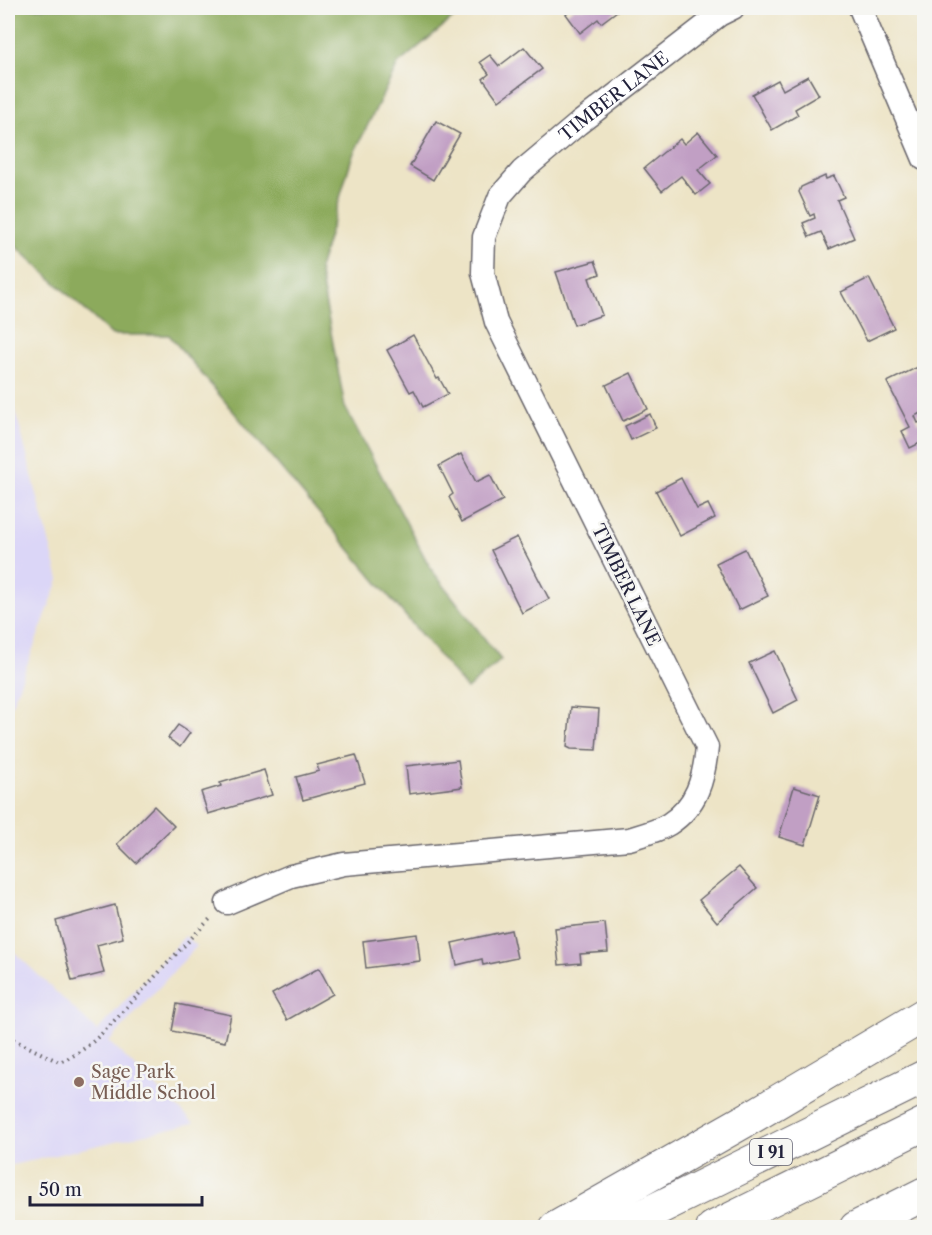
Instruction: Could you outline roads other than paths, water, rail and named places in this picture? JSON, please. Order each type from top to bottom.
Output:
[{"type":"highway","points":[[556,1227],[735,1127],[924,1015]]},
{"type":"highway","name":"I 91","points":[[618,1227],[924,1077]]},
{"type":"highway","points":[[713,1227],[924,1124]]},
{"type":"highway","points":[[761,1227],[924,1148]]},
{"type":"highway","points":[[856,1227],[924,1194]]},
{"type":"street","name":"TIMBER LANE","points":[[227,903],[291,876],[344,864],[629,839],[669,825],[694,800],[705,773],[707,747],[496,322],[483,273],[484,237],[500,196],[522,171],[597,109],[719,15],[733,8]]},
{"type":"street","points":[[860,8],[924,159]]},
{"type":"place","name":"Sage Park Middle School","points":[[79,1082]]}]
